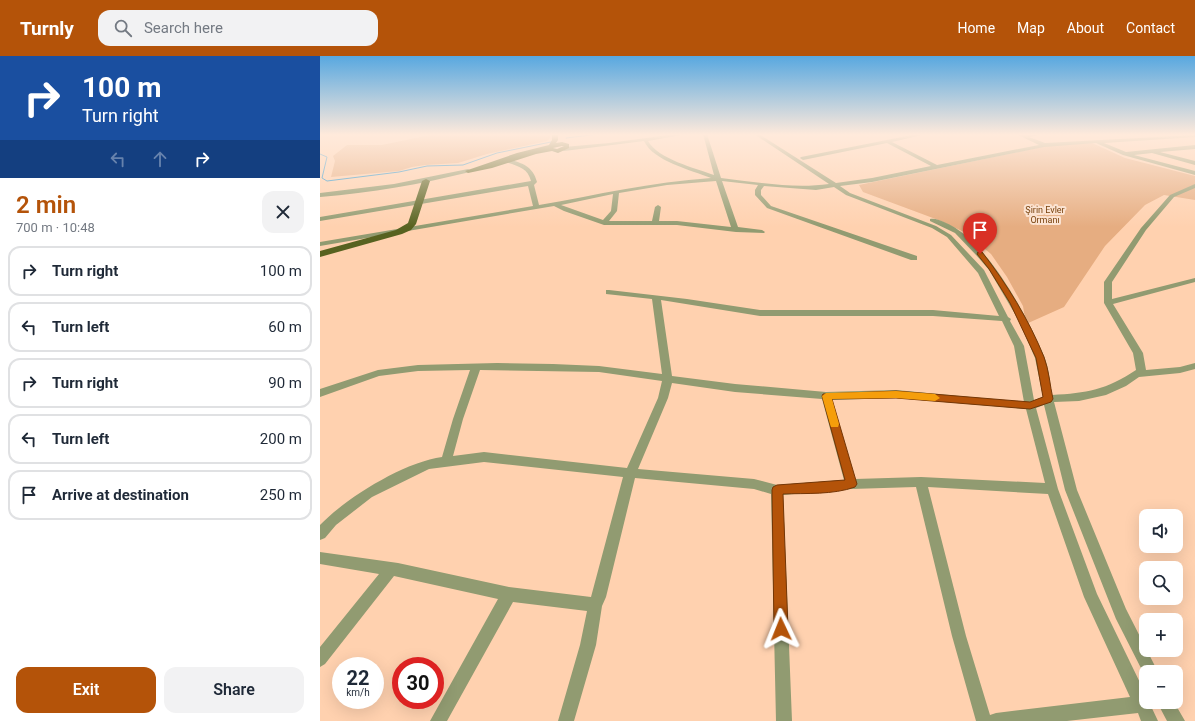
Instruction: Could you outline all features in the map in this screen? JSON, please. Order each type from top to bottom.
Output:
[{"type":"main road","points":[[468,171],[486,165]]},
{"type":"main road","points":[[468,171],[496,165]]},
{"type":"main road","points":[[320,254],[399,232],[408,228],[412,224],[426,181]]},
{"type":"street","points":[[519,165],[529,169],[532,173],[534,182],[532,184],[536,207]]},
{"type":"street","points":[[683,165],[718,179]]},
{"type":"street","points":[[714,165],[736,230]]},
{"type":"street","points":[[806,165],[863,201],[934,227],[950,236],[982,272],[1020,346],[1030,406],[1052,489],[1091,597],[1139,698]]},
{"type":"street","points":[[812,165],[840,186],[879,202],[945,225],[957,232],[980,254],[992,269],[1014,303],[1040,358],[1048,399],[1070,490],[1121,614],[1146,665]]},
{"type":"street","points":[[932,165],[936,167]]},
{"type":"street","points":[[320,244],[590,198],[616,191],[656,184],[718,179],[816,188],[840,186],[946,165]]},
{"type":"street","points":[[1163,165],[1195,173]]},
{"type":"street","points":[[1174,168],[1177,165]]},
{"type":"street","points":[[320,195],[362,192],[426,181],[468,171]]},
{"type":"street","points":[[320,219],[532,184]]},
{"type":"street","points":[[762,184],[758,190],[758,195],[769,207],[914,258]]},
{"type":"street","points":[[1139,374],[1141,372],[1138,353],[1108,303],[1108,282],[1136,237],[1172,196],[1195,186]]},
{"type":"street","points":[[604,223],[614,212],[616,191]]},
{"type":"street","points":[[557,203],[557,205],[566,210],[604,223],[677,223],[762,232]]},
{"type":"street","points":[[655,223],[658,207]]},
{"type":"street","points":[[1108,303],[1195,280]]},
{"type":"street","points":[[609,292],[656,297],[760,312],[934,313],[1007,319]]},
{"type":"street","points":[[566,721],[588,645],[595,605],[599,597],[630,473],[663,398],[668,379],[656,297]]},
{"type":"street","points":[[320,393],[378,373],[418,368],[553,366],[599,369],[735,388],[826,396],[896,394],[1030,406],[1048,399],[1079,397],[1106,391],[1139,374],[1180,370],[1195,366]]},
{"type":"street","points":[[446,462],[458,419],[476,367]]},
{"type":"street","points":[[826,396],[852,484]]},
{"type":"street","points":[[320,534],[332,521],[368,493],[427,464],[484,457],[630,473],[754,484],[777,490],[852,484],[921,482],[1052,489]]},
{"type":"street","points":[[921,482],[959,636],[984,721]]},
{"type":"street","points":[[777,490],[784,721]]},
{"type":"street","points":[[320,558],[391,569],[509,594],[595,605]]},
{"type":"street","points":[[320,659],[391,569]]},
{"type":"street","points":[[438,721],[509,594]]},
{"type":"street","points":[[996,721],[1139,704]]},
{"type":"street","points":[[1144,709],[1150,721]]},
{"type":"street","points":[[1169,709],[1177,721]]},
{"type":"green space","points":[[334,165],[425,165],[399,171],[331,177]]},
{"type":"green space","name":"Şirin Evler Ormanı","points":[[955,165],[1152,165],[1195,176],[1195,200],[1164,195],[1145,205],[1105,246],[1064,307],[1026,324],[1023,306],[1007,277],[991,254],[964,232],[941,221],[863,192],[859,185]]},
{"type":"waterway","points":[[325,165],[322,178],[327,181],[399,172],[427,166],[462,165]]},
{"type":"slow traffic","points":[[834,424],[826,396],[896,394],[935,398]]},
{"type":"route","points":[[781,629],[777,490],[852,484],[826,396],[896,394],[1030,406],[1048,399],[1040,358],[1023,321],[1014,303],[992,269],[980,254]]}]
